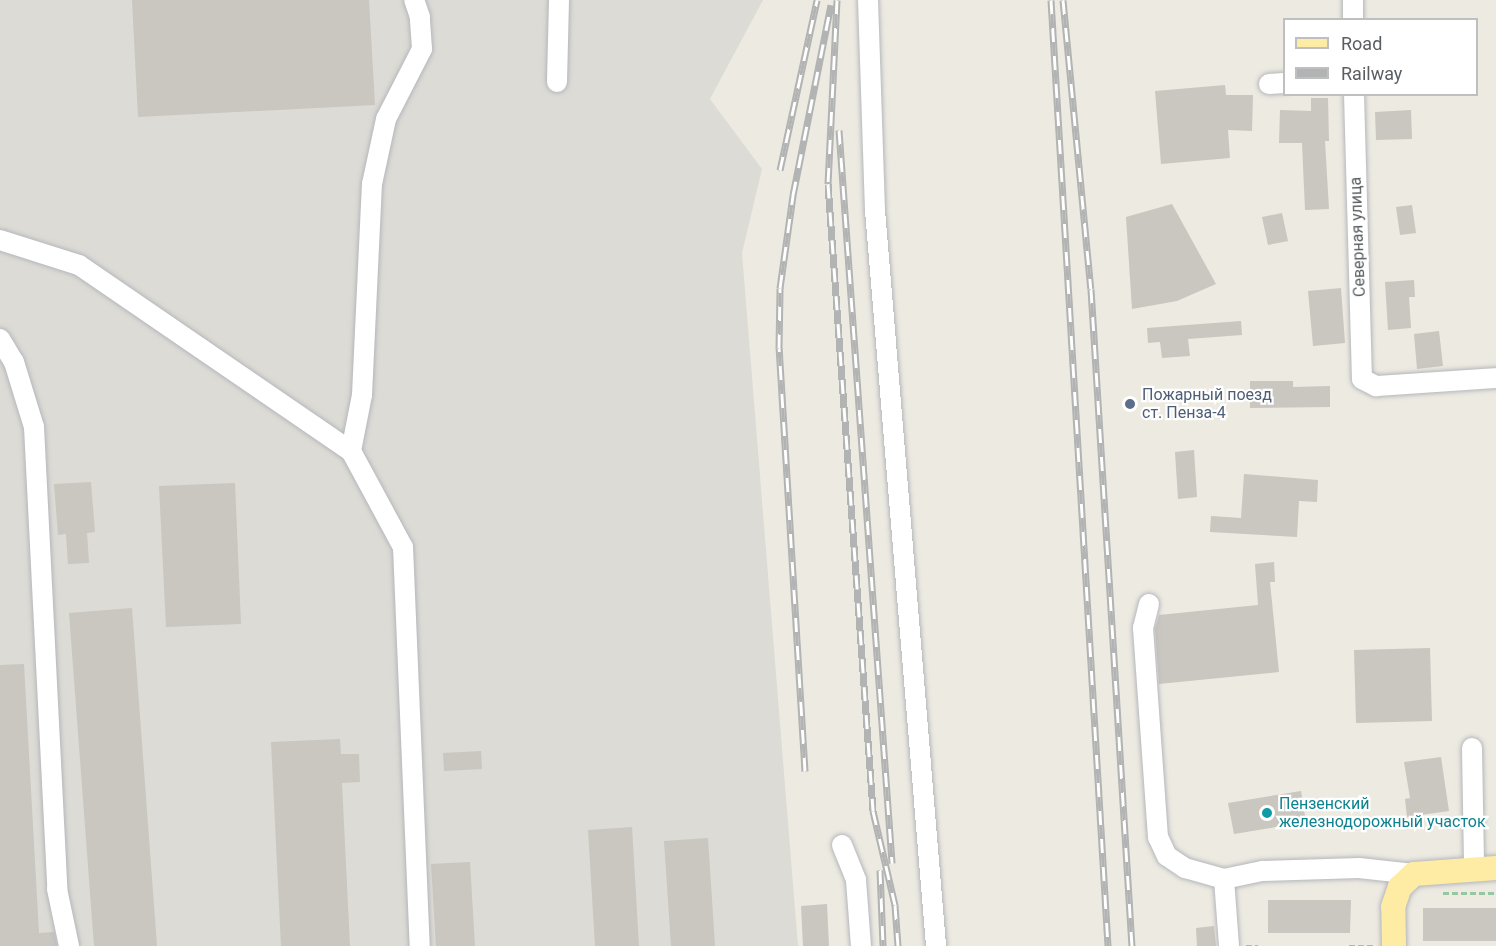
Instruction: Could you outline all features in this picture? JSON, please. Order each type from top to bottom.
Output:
[{"type":"main road","points":[[1394,946],[1394,907],[1400,887],[1414,874],[1485,868]]},
{"type":"street","points":[[351,451],[362,395],[372,184],[386,119],[422,49],[420,17],[414,0]]},
{"type":"street","points":[[557,82],[559,0]]},
{"type":"street","points":[[868,0],[875,210],[936,946]]},
{"type":"street","points":[[1353,0],[1353,18]]},
{"type":"street","name":"Северная улица","points":[[1354,96],[1362,380],[1376,386],[1496,378]]},
{"type":"street","points":[[0,240],[80,265],[351,451],[403,547],[420,946]]},
{"type":"street","points":[[0,339],[14,362],[34,427],[57,889],[69,946]]},
{"type":"street","points":[[1149,604],[1143,628],[1158,837],[1167,856],[1185,868],[1224,879],[1263,871],[1359,868],[1414,874]]},
{"type":"street","points":[[1472,748],[1485,868]]},
{"type":"street","points":[[842,845],[856,880],[861,946]]},
{"type":"street","points":[[1224,879],[1229,946]]},
{"type":"path","points":[[1440,894],[1496,893]]},
{"type":"path","points":[[1348,946],[1382,946]]},
{"type":"shaded area","points":[[0,0],[763,0],[710,99],[762,169],[742,253],[798,946],[0,946]]},
{"type":"building","points":[[132,0],[369,0],[375,105],[138,117]]},
{"type":"building","points":[[1225,85],[1226,95],[1253,95],[1252,131],[1228,130],[1230,158],[1161,164],[1155,91]]},
{"type":"building","points":[[1311,98],[1328,98],[1329,141],[1325,141],[1329,209],[1305,210],[1302,143],[1279,143],[1280,110],[1311,111]]},
{"type":"building","points":[[1411,110],[1412,139],[1376,140],[1375,112]]},
{"type":"building","points":[[1172,204],[1216,284],[1177,301],[1132,309],[1126,217]]},
{"type":"building","points":[[1412,205],[1416,233],[1400,235],[1396,207]]},
{"type":"building","points":[[1282,213],[1288,241],[1268,245],[1262,217]]},
{"type":"building","points":[[1414,280],[1415,297],[1409,297],[1411,328],[1388,330],[1385,282]]},
{"type":"building","points":[[1341,288],[1345,343],[1313,346],[1308,291]]},
{"type":"building","points":[[1241,321],[1242,335],[1188,339],[1190,356],[1162,358],[1160,342],[1148,343],[1147,328]]},
{"type":"building","points":[[1439,331],[1443,366],[1417,369],[1414,334]]},
{"type":"building","points":[[1250,381],[1293,381],[1293,387],[1330,386],[1330,407],[1250,408]]},
{"type":"building","points":[[1194,450],[1197,497],[1178,499],[1175,452]]},
{"type":"building","points":[[1244,474],[1318,480],[1317,502],[1299,501],[1297,537],[1210,532],[1211,516],[1241,518]]},
{"type":"building","points":[[91,482],[95,532],[87,533],[89,563],[68,564],[66,534],[58,535],[54,484]]},
{"type":"building","points":[[235,483],[241,624],[166,627],[159,486]]},
{"type":"building","points":[[1274,562],[1275,582],[1270,582],[1279,672],[1159,684],[1155,629],[1159,615],[1258,605],[1255,564]]},
{"type":"building","points":[[132,608],[157,946],[94,946],[69,613]]},
{"type":"building","points":[[1430,648],[1432,721],[1356,723],[1354,650]]},
{"type":"building","points":[[24,664],[39,933],[54,932],[57,946],[0,946],[0,665]]},
{"type":"building","points":[[340,739],[341,754],[359,754],[360,782],[342,783],[350,946],[281,946],[271,742]]},
{"type":"building","points":[[481,751],[482,769],[444,771],[443,753]]},
{"type":"building","points":[[1441,757],[1449,811],[1407,817],[1405,799],[1410,798],[1404,762]]},
{"type":"building","name":"Пензенский железнодорожный участок","points":[[1301,791],[1306,822],[1234,834],[1228,803]]},
{"type":"building","points":[[632,827],[639,946],[595,946],[588,830]]},
{"type":"building","points":[[708,838],[715,946],[671,946],[664,841]]},
{"type":"building","points":[[470,862],[475,946],[436,946],[431,864]]},
{"type":"building","points":[[1268,900],[1351,900],[1350,933],[1268,933]]},
{"type":"building","points":[[827,904],[829,946],[803,946],[801,906]]},
{"type":"building","points":[[1423,908],[1496,908],[1496,941],[1423,941]]},
{"type":"building","points":[[1214,926],[1216,946],[1197,946],[1196,928]]},
{"type":"railway","points":[[780,170],[817,0]]},
{"type":"railway","points":[[837,0],[828,184],[873,811],[895,905],[898,946]]},
{"type":"railway","points":[[1051,0],[1108,946]]},
{"type":"railway","points":[[1063,0],[1091,289],[1132,946]]},
{"type":"railway","points":[[805,771],[779,348],[780,288],[793,195],[831,5]]},
{"type":"railway","points":[[839,130],[892,863]]},
{"type":"railway","points":[[880,870],[883,946]]},
{"type":"place","name":"Пожарный поезд ст. Пенза-4","points":[[1130,404]]},
{"type":"place","name":"Пензенский железнодорожный участок","points":[[1267,813]]}]
